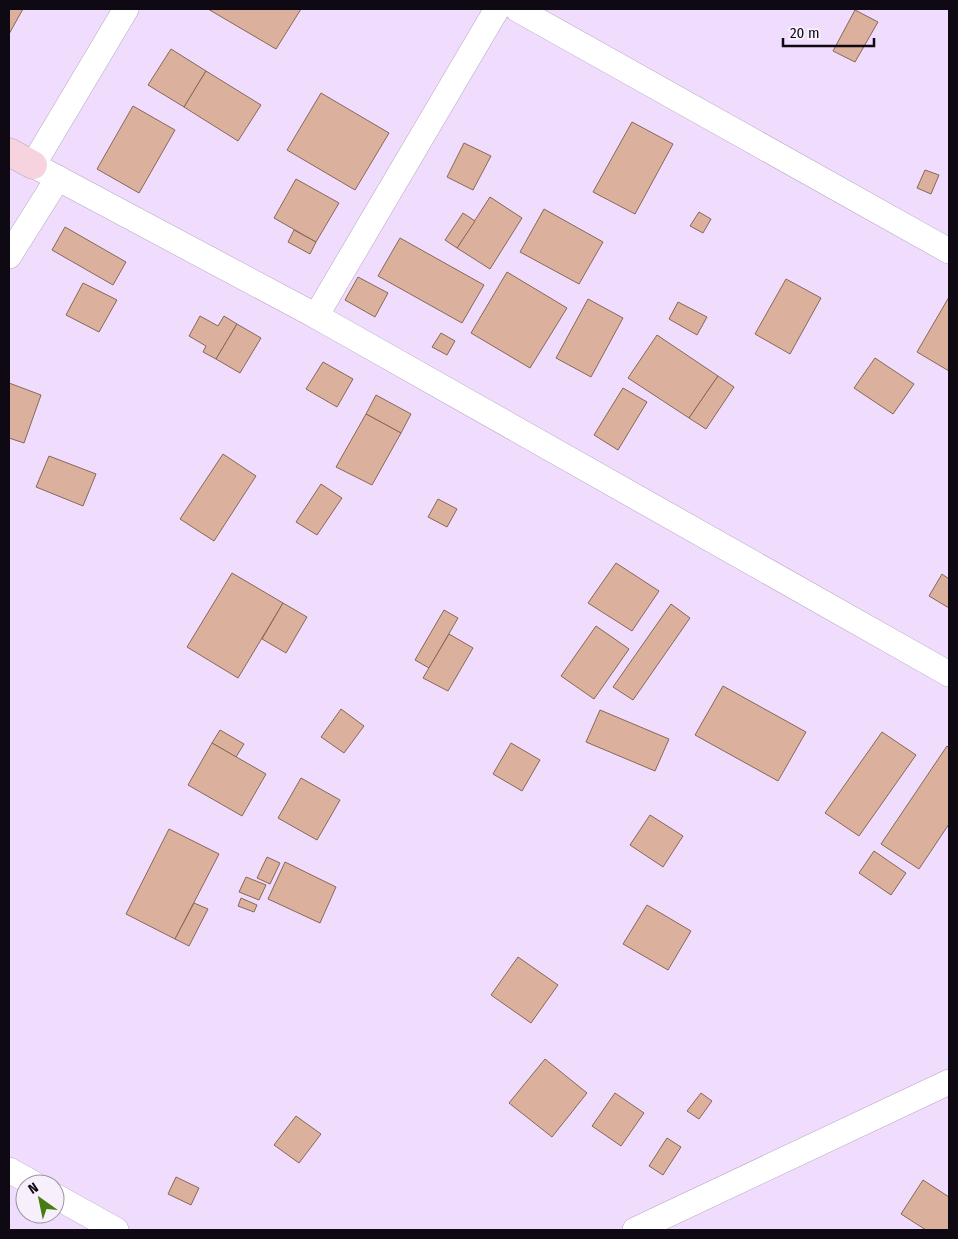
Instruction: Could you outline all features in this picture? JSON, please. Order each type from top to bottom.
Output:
[{"type":"street","points":[[33,165],[126,9]]},
{"type":"street","points":[[316,316],[497,9]]},
{"type":"street","points":[[517,9],[949,251]]},
{"type":"street","points":[[9,152],[316,316],[949,674]]},
{"type":"street","points":[[9,256],[58,178]]},
{"type":"street","points":[[635,1230],[949,1082]]},
{"type":"street","points":[[65,1202],[116,1230]]},
{"type":"building","points":[[9,9],[23,9],[9,34]]},
{"type":"building","points":[[208,9],[301,9],[276,49]]},
{"type":"building","points":[[855,10],[878,22],[855,62],[833,51]]},
{"type":"building","points":[[171,49],[206,71],[184,107],[148,85]]},
{"type":"building","points":[[206,71],[261,105],[238,141],[184,107]]},
{"type":"building","points":[[321,93],[389,133],[355,190],[287,150]]},
{"type":"building","points":[[133,106],[175,130],[139,193],[97,169]]},
{"type":"building","points":[[632,122],[673,144],[635,214],[593,192]]},
{"type":"building","points":[[464,143],[491,156],[473,190],[447,177]]},
{"type":"building","points":[[925,170],[939,175],[931,194],[917,188]]},
{"type":"building","points":[[296,179],[339,203],[316,242],[274,218]]},
{"type":"building","points":[[490,197],[522,218],[490,269],[457,248]]},
{"type":"building","points":[[544,209],[603,242],[579,284],[520,252]]},
{"type":"building","points":[[699,212],[711,219],[703,233],[690,226]]},
{"type":"building","points":[[463,213],[475,221],[457,248],[445,240]]},
{"type":"building","points":[[65,227],[126,262],[113,285],[52,250]]},
{"type":"building","points":[[294,230],[316,242],[310,254],[288,242]]},
{"type":"building","points":[[400,238],[484,285],[462,323],[378,276]]},
{"type":"building","points":[[507,272],[567,308],[530,368],[471,333]]},
{"type":"building","points":[[358,277],[388,293],[375,317],[345,300]]},
{"type":"building","points":[[786,279],[821,298],[790,354],[755,334]]},
{"type":"building","points":[[83,283],[117,300],[99,332],[66,315]]},
{"type":"building","points":[[949,297],[949,371],[917,352]]},
{"type":"building","points":[[588,299],[623,318],[591,377],[556,358]]},
{"type":"building","points":[[678,302],[707,317],[697,335],[669,319]]},
{"type":"building","points":[[200,316],[218,326],[224,316],[237,324],[216,359],[203,352],[206,346],[189,336]]},
{"type":"building","points":[[237,324],[261,338],[240,373],[216,359]]},
{"type":"building","points":[[441,333],[455,341],[447,355],[432,347]]},
{"type":"building","points":[[657,335],[718,376],[689,418],[628,378]]},
{"type":"building","points":[[875,358],[914,384],[893,414],[854,388]]},
{"type":"building","points":[[323,362],[353,379],[337,407],[306,389]]},
{"type":"building","points":[[718,376],[734,387],[706,429],[689,418]]},
{"type":"building","points":[[9,383],[41,395],[24,443],[9,438]]},
{"type":"building","points":[[623,388],[647,402],[618,450],[594,435]]},
{"type":"building","points":[[376,395],[411,414],[401,433],[366,414]]},
{"type":"building","points":[[366,414],[401,433],[372,485],[336,467]]},
{"type":"building","points":[[223,454],[256,476],[214,541],[180,519]]},
{"type":"building","points":[[49,456],[96,474],[83,506],[36,487]]},
{"type":"building","points":[[321,484],[342,498],[317,535],[296,522]]},
{"type":"building","points":[[438,499],[457,509],[447,527],[428,517]]},
{"type":"building","points":[[616,563],[659,591],[632,631],[588,603]]},
{"type":"building","points":[[232,573],[283,603],[238,678],[187,647]]},
{"type":"building","points":[[942,574],[949,579],[949,608],[929,596]]},
{"type":"building","points":[[283,603],[307,617],[286,653],[262,639]]},
{"type":"building","points":[[671,604],[690,618],[633,700],[613,687]]},
{"type":"building","points":[[444,610],[458,618],[429,668],[415,660]]},
{"type":"building","points":[[596,626],[629,649],[594,699],[561,676]]},
{"type":"building","points":[[449,634],[473,648],[448,691],[423,678]]},
{"type":"building","points":[[723,686],[806,732],[778,781],[695,735]]},
{"type":"building","points":[[341,709],[364,726],[344,753],[321,737]]},
{"type":"building","points":[[600,710],[669,739],[655,771],[586,742]]},
{"type":"building","points":[[220,730],[244,744],[236,757],[212,743]]},
{"type":"building","points":[[882,732],[916,755],[859,836],[825,813]]},
{"type":"building","points":[[212,743],[266,774],[242,816],[188,785]]},
{"type":"building","points":[[511,743],[540,760],[522,791],[493,774]]},
{"type":"building","points":[[947,746],[949,748],[949,824],[919,869],[881,844]]},
{"type":"building","points":[[301,778],[340,800],[317,840],[278,818]]},
{"type":"building","points":[[650,815],[683,836],[663,867],[630,845]]},
{"type":"building","points":[[169,829],[219,854],[175,939],[126,914]]},
{"type":"building","points":[[874,851],[906,873],[891,895],[859,873]]},
{"type":"building","points":[[267,857],[280,863],[270,884],[257,878]]},
{"type":"building","points":[[285,862],[336,887],[320,923],[268,899]]},
{"type":"building","points":[[246,877],[266,885],[259,900],[239,892]]},
{"type":"building","points":[[241,898],[257,905],[254,912],[238,906]]},
{"type":"building","points":[[194,903],[208,909],[189,946],[175,939]]},
{"type":"building","points":[[647,905],[691,931],[668,970],[623,944]]},
{"type":"building","points":[[518,957],[558,985],[531,1023],[491,995]]},
{"type":"building","points":[[545,1059],[587,1093],[552,1137],[509,1103]]},
{"type":"building","points":[[615,1093],[644,1113],[621,1146],[592,1126]]},
{"type":"building","points":[[701,1093],[712,1101],[699,1119],[687,1111]]},
{"type":"building","points":[[296,1116],[321,1134],[299,1163],[274,1145]]},
{"type":"building","points":[[667,1138],[681,1147],[663,1175],[649,1166]]},
{"type":"building","points":[[176,1177],[199,1188],[191,1205],[168,1194]]},
{"type":"building","points":[[923,1180],[949,1197],[949,1228],[947,1230],[926,1230],[901,1214]]}]
